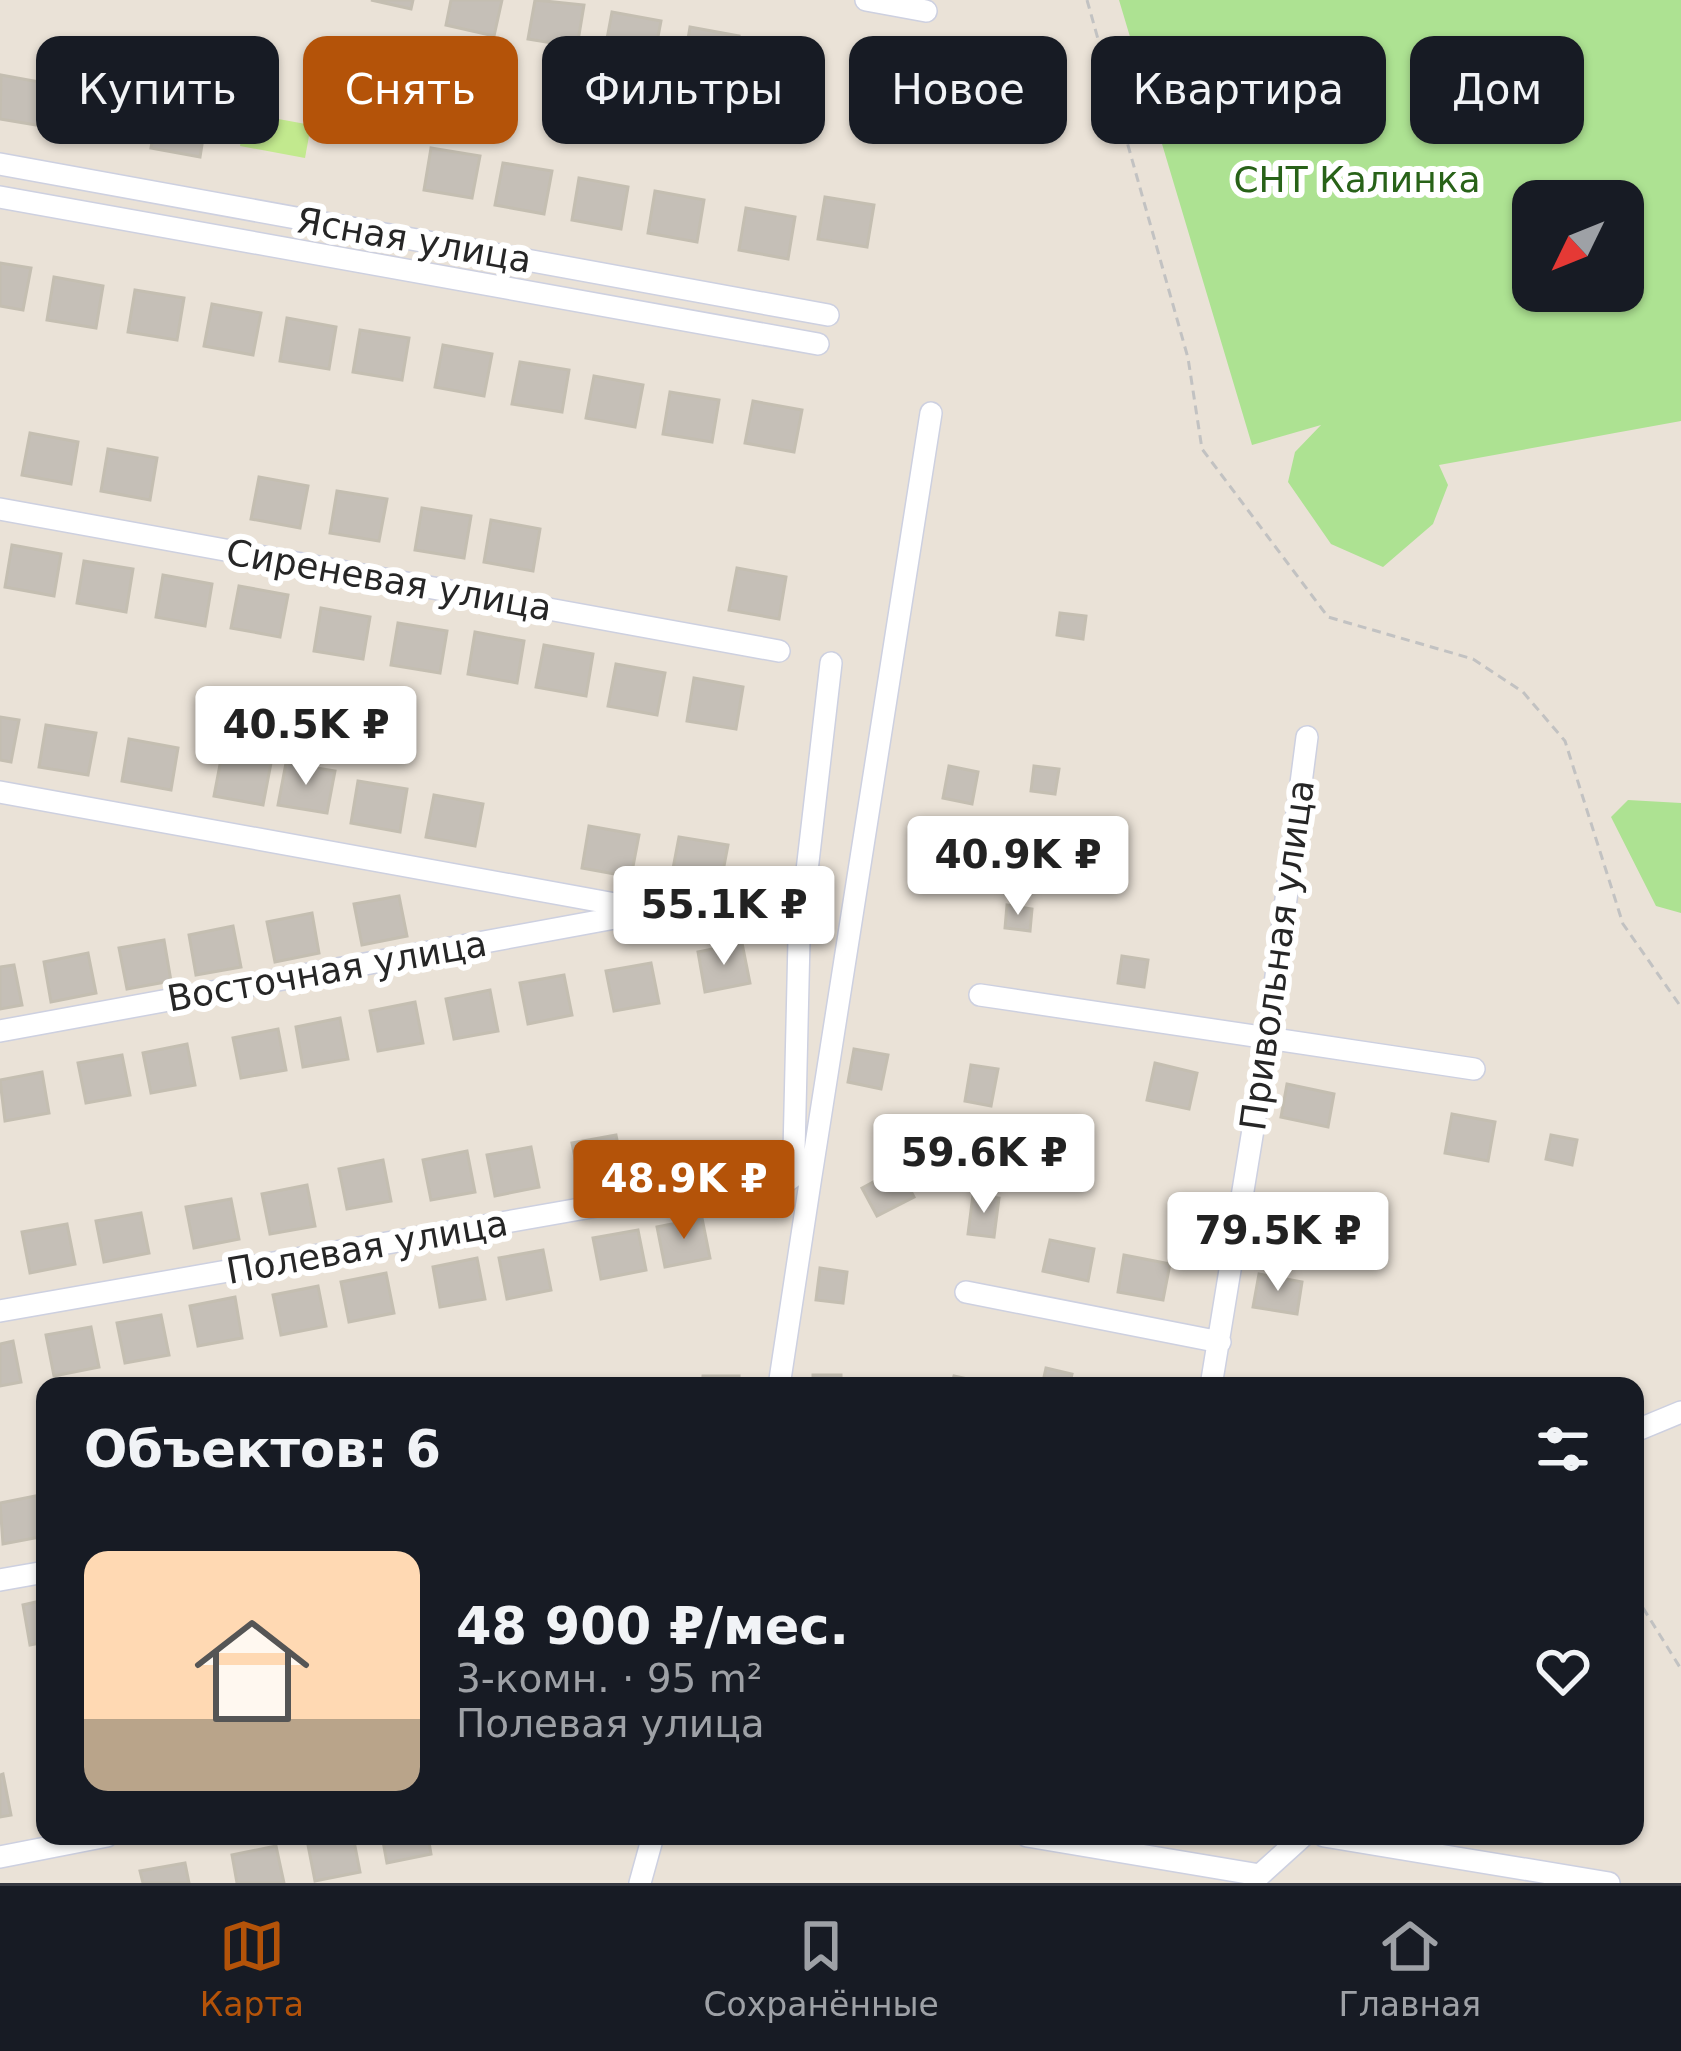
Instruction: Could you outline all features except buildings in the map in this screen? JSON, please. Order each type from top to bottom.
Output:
[{"type":"street","points":[[866,0],[926,11]]},
{"type":"street","name":"Ясная улица","points":[[0,164],[828,315]]},
{"type":"street","name":"Ясная улица","points":[[0,197],[818,344]]},
{"type":"street","points":[[780,1377],[807,1173],[931,413]]},
{"type":"street","name":"Сиреневая улица","points":[[0,508],[779,651]]},
{"type":"street","points":[[807,1173],[794,1152],[799,940],[831,663]]},
{"type":"street","name":"Привольная улица","points":[[1213,1377],[1268,1038],[1307,737]]},
{"type":"street","name":"Восточная улица","points":[[0,792],[653,911],[0,1031]]},
{"type":"street","points":[[980,994],[1474,1069]]},
{"type":"street","name":"Полевая улица","points":[[0,1311],[728,1183],[787,1181],[807,1173]]},
{"type":"street","points":[[966,1292],[1220,1342]]},
{"type":"street","points":[[1644,1427],[1681,1412]]},
{"type":"street","points":[[0,1580],[36,1574]]},
{"type":"street","points":[[0,1857],[61,1845]]},
{"type":"street","points":[[640,1883],[651,1845]]},
{"type":"street","points":[[1081,1845],[1259,1875],[1293,1845]]},
{"type":"street","points":[[1379,1845],[1610,1883]]},
{"type":"path","points":[[1087,0],[1188,358],[1202,449],[1328,617],[1473,659],[1522,692],[1565,741],[1623,924],[1681,1007]]},
{"type":"path","points":[[1644,1609],[1681,1669]]},
{"type":"green space","name":"СНТ Калинка","points":[[1119,0],[1681,0],[1681,421],[1439,465],[1448,485],[1433,524],[1383,567],[1331,544],[1288,482],[1295,452],[1321,425],[1252,445],[1162,144],[1386,144],[1386,36],[1130,36]]},
{"type":"green space","points":[[279,119],[303,124],[303,144],[308,144],[305,158],[240,146],[279,144]]},
{"type":"green space","points":[[1628,800],[1681,803],[1681,913],[1656,906],[1611,817]]}]
